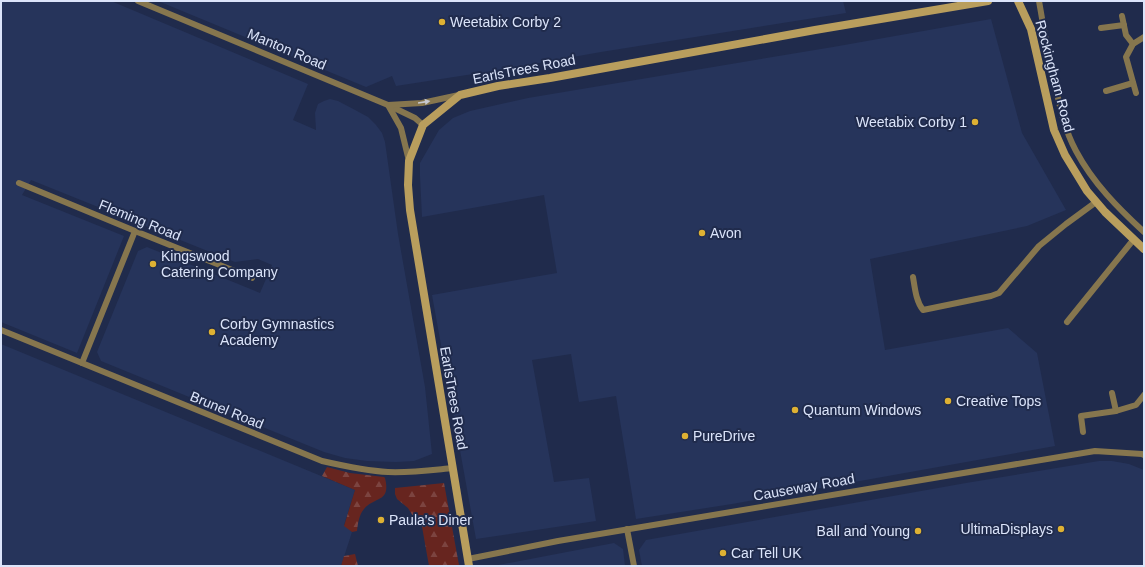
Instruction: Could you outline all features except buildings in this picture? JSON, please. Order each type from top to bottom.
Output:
[{"type":"street","name":"Manton Road","points":[[138,1],[388,105],[416,118],[423,125]]},
{"type":"street","name":"EarlsTrees Road","points":[[469,563],[410,210],[408,185],[409,161],[423,125],[460,95],[498,86],[988,1]]},
{"type":"street","name":"Rockingham Road","points":[[1018,1],[1031,29],[1054,130],[1065,155],[1087,191],[1096,202],[1144,249]]},
{"type":"street","points":[[1039,1],[1060,108],[1075,150],[1098,185],[1144,232]]},
{"type":"street","points":[[1122,16],[1126,35],[1133,44]]},
{"type":"street","points":[[1101,28],[1124,25]]},
{"type":"street","points":[[1136,93],[1126,57],[1133,44],[1144,37]]},
{"type":"street","points":[[1106,91],[1133,83]]},
{"type":"street","points":[[409,161],[401,128],[388,105],[422,103],[460,95]]},
{"type":"street","name":"Fleming Road","points":[[19,183],[252,278]]},
{"type":"street","points":[[913,277],[915,292],[919,304],[923,310],[991,296],[998,292],[1039,246],[1096,202]]},
{"type":"street","points":[[82,363],[135,231]]},
{"type":"street","points":[[1067,322],[1134,239]]},
{"type":"street","name":"Brunel Road","points":[[1,330],[322,461],[355,469],[388,472],[408,472],[453,468]]},
{"type":"street","points":[[1112,393],[1116,411]]},
{"type":"street","points":[[1083,432],[1081,416],[1116,411],[1136,405],[1144,396]]},
{"type":"street","name":"Causeway Road","points":[[469,563],[558,541],[1095,451],[1144,455]]},
{"type":"street","points":[[627,529],[634,566]]},
{"type":"shaded area","points":[[1,1],[111,1],[308,84],[293,120],[316,130],[315,113],[318,104],[330,99],[338,101],[368,117],[376,125],[382,133],[385,142],[398,234],[425,387],[432,454],[414,461],[396,462],[367,461],[345,458],[324,452],[101,361],[97,352],[138,251],[147,247],[260,293],[272,265],[258,259],[235,262],[31,180],[22,195],[124,236],[77,353],[1,322]]},
{"type":"shaded area","points":[[158,1],[843,1],[846,13],[396,86],[392,76],[366,87]]},
{"type":"shaded area","points":[[991,19],[1022,133],[1066,210],[1027,226],[870,259],[885,350],[1008,328],[1037,353],[1055,446],[732,504],[636,519],[616,396],[579,402],[571,354],[532,360],[554,482],[589,478],[596,521],[476,539],[432,295],[557,273],[544,195],[422,217],[420,163],[439,130],[453,118],[470,111],[528,98]]},
{"type":"shaded area","points":[[1,344],[355,490],[344,525],[352,532],[341,566],[1,566]]},
{"type":"shaded area","points":[[1099,461],[1112,461],[1129,464],[1144,470],[1144,566],[642,566],[639,550],[646,540]]},
{"type":"shaded area","points":[[614,543],[623,549],[625,566],[493,566]]},
{"type":"green space","points":[[327,467],[350,473],[385,478],[386,492],[381,498],[368,505],[362,511],[358,522],[357,531],[352,532],[344,526],[355,490],[322,476]]},
{"type":"green space","points":[[444,483],[459,565],[429,566],[421,521],[416,521],[408,508],[397,499],[395,488]]},
{"type":"green space","points":[[355,554],[358,566],[341,566],[344,556]]},
{"type":"place","name":"Weetabix Corby 2","points":[[442,22]]},
{"type":"place","name":"Weetabix Corby 1","points":[[975,122]]},
{"type":"place","name":"Avon","points":[[702,233]]},
{"type":"place","name":"Kingswood Catering Company","points":[[153,264]]},
{"type":"place","name":"Corby Gymnastics Academy","points":[[212,332]]},
{"type":"place","name":"Creative Tops","points":[[948,401]]},
{"type":"place","name":"Quantum Windows","points":[[795,410]]},
{"type":"place","name":"PureDrive","points":[[685,436]]},
{"type":"place","name":"Paula's Diner","points":[[381,520]]},
{"type":"place","name":"UltimaDisplays","points":[[1061,529]]},
{"type":"place","name":"Ball and Young","points":[[918,531]]},
{"type":"place","name":"Car Tell UK","points":[[723,553]]}]
